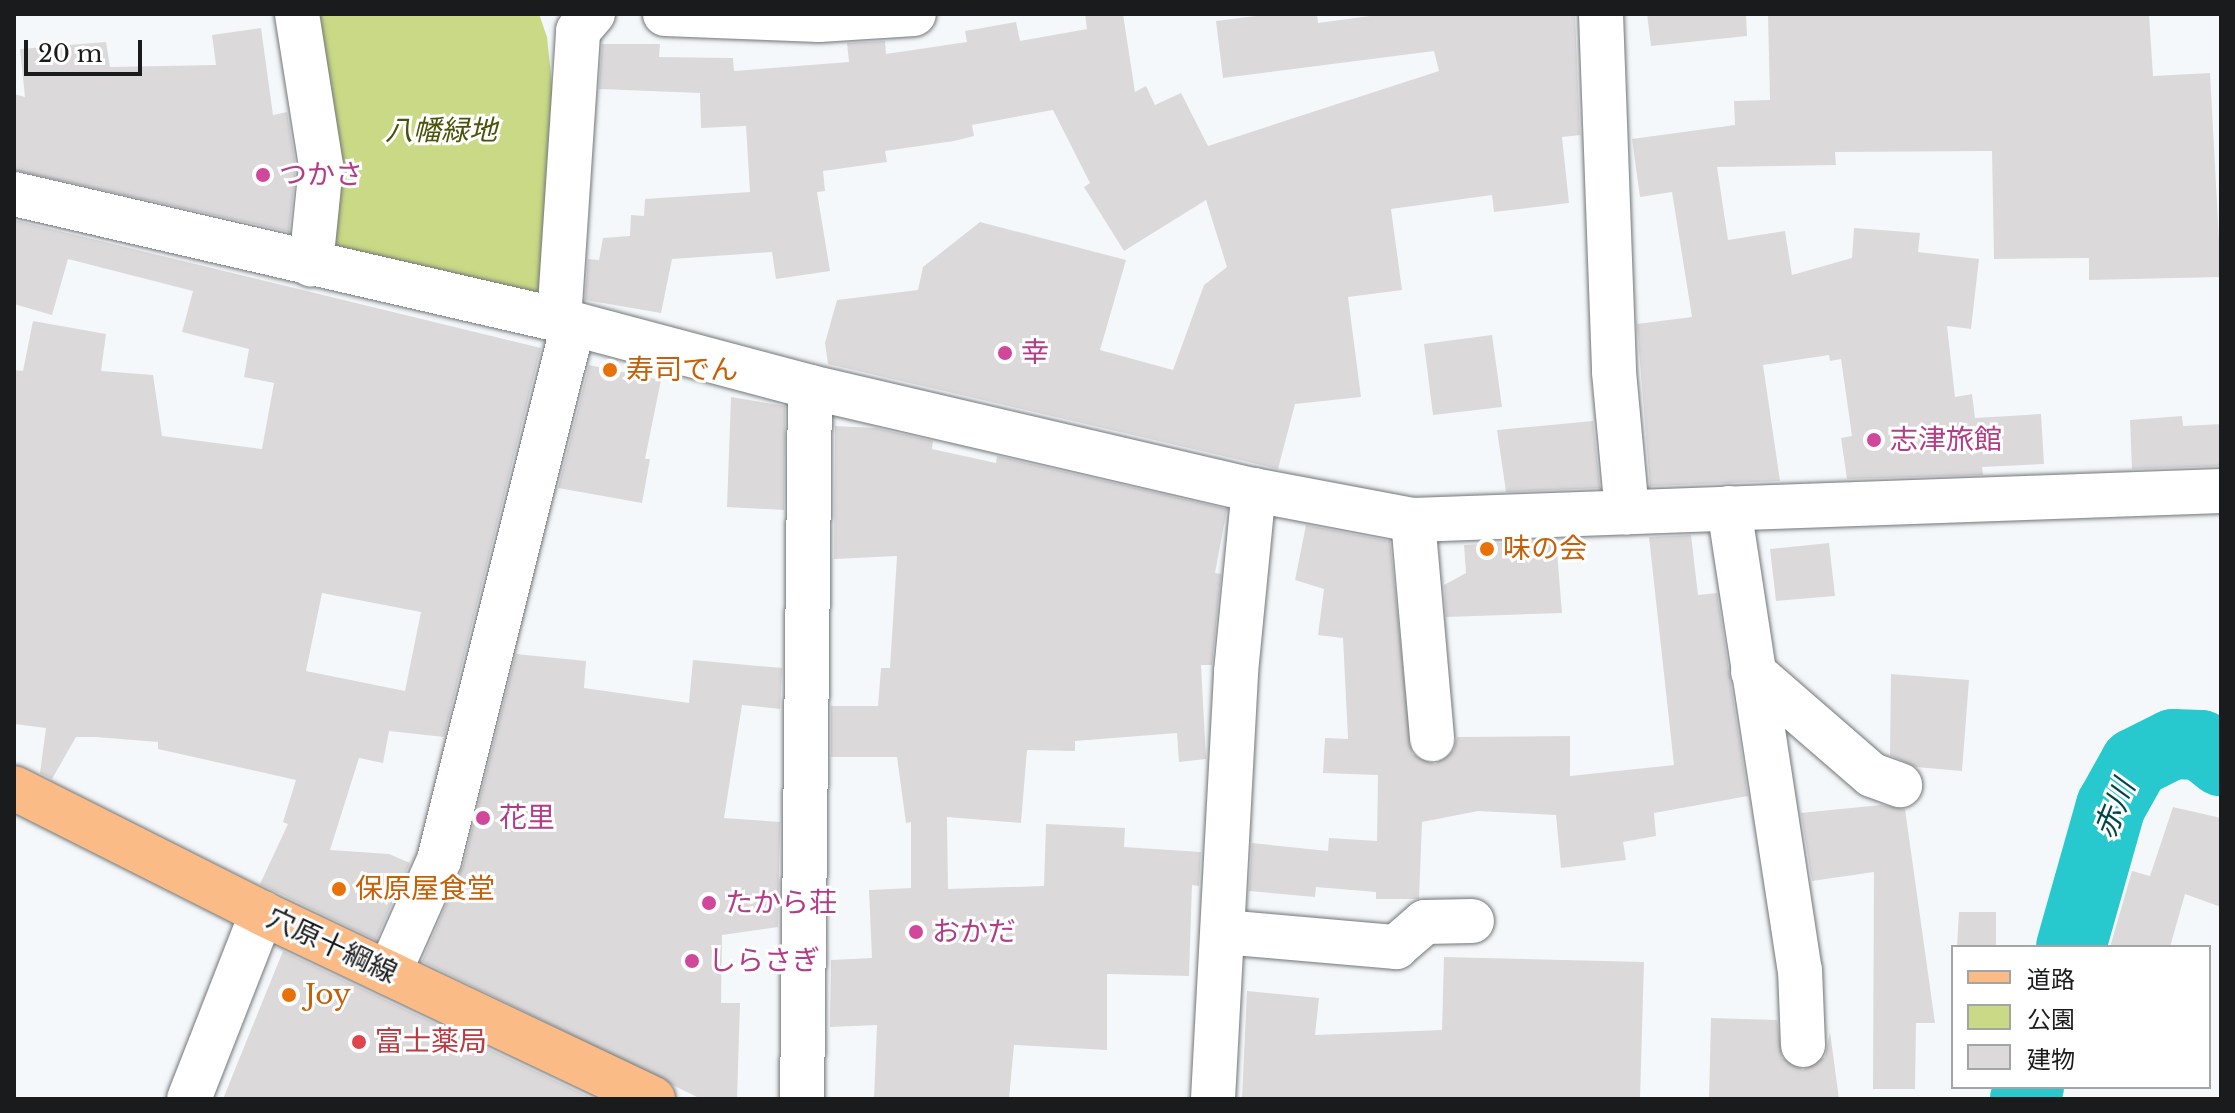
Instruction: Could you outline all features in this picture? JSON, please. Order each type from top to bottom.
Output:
[{"type":"main road","name":"穴原十綱線","points":[[14,788],[262,913],[653,1099]]},
{"type":"street","points":[[297,14],[321,166],[311,264]]},
{"type":"street","points":[[389,973],[439,860],[566,322],[578,31],[593,14]]},
{"type":"street","points":[[665,14],[819,20],[914,14]]},
{"type":"street","points":[[1601,14],[1614,372],[1627,512]]},
{"type":"street","points":[[14,194],[566,322],[810,387],[1254,490],[1413,520],[2221,491]]},
{"type":"street","points":[[802,1099],[810,387]]},
{"type":"street","points":[[1213,1099],[1236,672],[1254,490]]},
{"type":"street","points":[[1729,508],[1800,970],[1803,1045]]},
{"type":"street","points":[[1413,520],[1432,739]]},
{"type":"street","points":[[1753,672],[1872,775],[1900,785]]},
{"type":"street","points":[[189,1099],[262,913]]},
{"type":"street","points":[[1223,932],[1396,947],[1425,922],[1472,921]]},
{"type":"green space","name":"八幡緑地","points":[[302,14],[539,14],[547,37],[557,132],[545,297],[322,252]]},
{"type":"building","points":[[1085,14],[1123,14],[1135,92],[1146,86],[1155,105],[1181,93],[1208,146],[1439,71],[1434,51],[1223,78],[1216,21],[1272,14],[1317,14],[1318,23],[1385,14],[1575,14],[1580,135],[1562,137],[1569,203],[1494,212],[1492,195],[1391,209],[1402,290],[1348,297],[1361,397],[1295,404],[1278,469],[828,364],[825,343],[837,300],[918,290],[923,267],[980,222],[1126,260],[1100,350],[1173,370],[1204,285],[1227,267],[1206,200],[1124,251],[1084,187],[1090,183],[1053,110],[972,125],[974,136],[954,141],[885,151],[887,162],[823,171],[825,191],[817,192],[830,271],[776,279],[772,252],[672,259],[661,313],[585,300],[588,259],[599,260],[603,238],[630,236],[631,215],[644,216],[645,199],[750,192],[746,126],[701,128],[700,93],[599,89],[602,44],[660,44],[659,57],[733,58],[734,71],[849,62],[847,43],[885,41],[886,54],[967,42],[965,31],[1016,22],[1020,41],[1087,29]]},
{"type":"building","points":[[1647,14],[1746,14],[1747,36],[1651,46]]},
{"type":"building","points":[[1768,14],[2149,14],[2153,76],[2210,73],[2221,277],[2089,280],[2089,258],[1994,259],[1992,151],[1835,152],[1836,165],[1717,167],[1728,240],[1785,231],[1792,275],[1852,258],[1854,228],[1920,233],[1918,252],[1979,259],[1971,329],[1947,326],[1955,397],[1972,394],[1975,418],[2041,414],[2044,464],[1982,467],[1983,475],[1847,479],[1841,438],[1852,436],[1841,359],[1830,361],[1829,355],[1763,365],[1780,481],[1650,486],[1637,324],[1692,317],[1672,192],[1640,197],[1632,139],[1735,125],[1734,101],[1770,100]]},
{"type":"building","points":[[261,28],[273,115],[287,112],[296,167],[289,232],[14,170],[14,94],[25,97],[20,49],[106,42],[110,67],[216,65],[212,35]]},
{"type":"building","points":[[14,220],[541,348],[444,737],[389,731],[383,763],[359,758],[330,850],[389,854],[410,863],[376,940],[260,884],[288,824],[283,822],[296,780],[158,749],[158,742],[96,737],[76,737],[52,779],[40,773],[46,728],[14,724],[14,370],[23,371],[33,321],[106,334],[101,371],[153,375],[162,436],[262,449],[274,383],[244,377],[249,349],[182,332],[193,291],[68,259],[52,315],[14,304]],"holes":[[[322,593],[421,612],[405,691],[306,671]]]},
{"type":"building","points":[[1492,335],[1502,407],[1433,415],[1424,344]]},
{"type":"building","points":[[589,365],[661,380],[645,459],[650,459],[642,503],[558,488]]},
{"type":"building","points":[[731,397],[785,406],[784,510],[727,507]]},
{"type":"building","points":[[2182,416],[2183,426],[2221,424],[2221,466],[2132,469],[2130,420]]},
{"type":"building","points":[[1593,421],[1600,488],[1506,492],[1497,430]]},
{"type":"building","points":[[835,426],[876,428],[933,441],[932,449],[996,463],[997,456],[1227,509],[1215,573],[1221,574],[1212,665],[1201,665],[1206,759],[1179,762],[1177,733],[1075,741],[1075,751],[1027,750],[1021,823],[947,817],[948,889],[1044,886],[1046,824],[1125,828],[1124,847],[1201,852],[1199,886],[1192,885],[1189,976],[1107,974],[1107,1050],[1014,1045],[1009,1099],[874,1099],[877,1025],[830,1027],[831,960],[872,958],[869,890],[911,888],[911,822],[906,823],[897,757],[831,757],[831,706],[878,706],[881,668],[890,668],[897,556],[834,559]]},
{"type":"building","points":[[1306,525],[1390,541],[1412,754],[1435,764],[1454,750],[1457,737],[1570,736],[1570,776],[1674,765],[1649,537],[1691,535],[1698,595],[1717,593],[1748,796],[1654,813],[1656,836],[1623,842],[1626,860],[1561,868],[1556,815],[1478,811],[1422,822],[1419,899],[1376,899],[1376,892],[1316,887],[1315,897],[1249,891],[1252,843],[1328,851],[1329,838],[1377,841],[1378,775],[1323,773],[1325,738],[1348,739],[1343,638],[1318,635],[1324,589],[1295,580]]},
{"type":"building","points":[[1556,540],[1562,613],[1446,617],[1444,585],[1466,573],[1464,545]]},
{"type":"building","points":[[1829,543],[1835,596],[1776,601],[1770,549]]},
{"type":"building","points":[[516,654],[586,661],[584,688],[689,703],[693,660],[782,668],[780,709],[742,705],[724,818],[780,822],[778,927],[722,935],[721,1003],[740,1003],[737,1099],[701,1099],[422,961],[463,866]]},
{"type":"building","points":[[1891,674],[1969,680],[1962,771],[1916,767],[1890,755]]},
{"type":"building","points":[[1881,805],[1905,809],[1935,1023],[1916,1023],[1915,1089],[1873,1089],[1874,872],[1812,881],[1801,813]]},
{"type":"building","points":[[2173,807],[2221,818],[2221,907],[2185,894],[2171,945],[2111,945],[2132,871],[2150,876]]},
{"type":"building","points":[[1959,912],[1996,912],[1996,945],[1957,945]]},
{"type":"building","points":[[283,951],[590,1097],[223,1099]]},
{"type":"building","points":[[1444,957],[1644,962],[1640,1099],[1242,1099],[1247,991],[1319,998],[1315,1035],[1442,1030]]},
{"type":"building","points":[[1711,1018],[1777,1020],[1782,1058],[1803,1070],[1825,1057],[1830,1032],[1839,1099],[1709,1099]]},
{"type":"waterway","name":"赤川","points":[[2072,945],[2111,806],[2135,763],[2173,744],[2201,745],[2221,761]]},
{"type":"waterway","name":"赤川","points":[[2025,1099],[2028,1089]]},
{"type":"place","name":"つかさ","points":[[263,175]]},
{"type":"place","name":"幸","points":[[1005,353]]},
{"type":"place","name":"寿司でん","points":[[610,370]]},
{"type":"place","name":"志津旅館","points":[[1874,440]]},
{"type":"place","name":"味の会","points":[[1487,549]]},
{"type":"place","name":"花里","points":[[483,818]]},
{"type":"place","name":"保原屋食堂","points":[[339,889]]},
{"type":"place","name":"たから荘","points":[[709,903]]},
{"type":"place","name":"おかだ","points":[[916,932]]},
{"type":"place","name":"しらさぎ","points":[[692,961]]},
{"type":"place","name":"Joy","points":[[289,995]]},
{"type":"place","name":"富士薬局","points":[[359,1042]]}]
